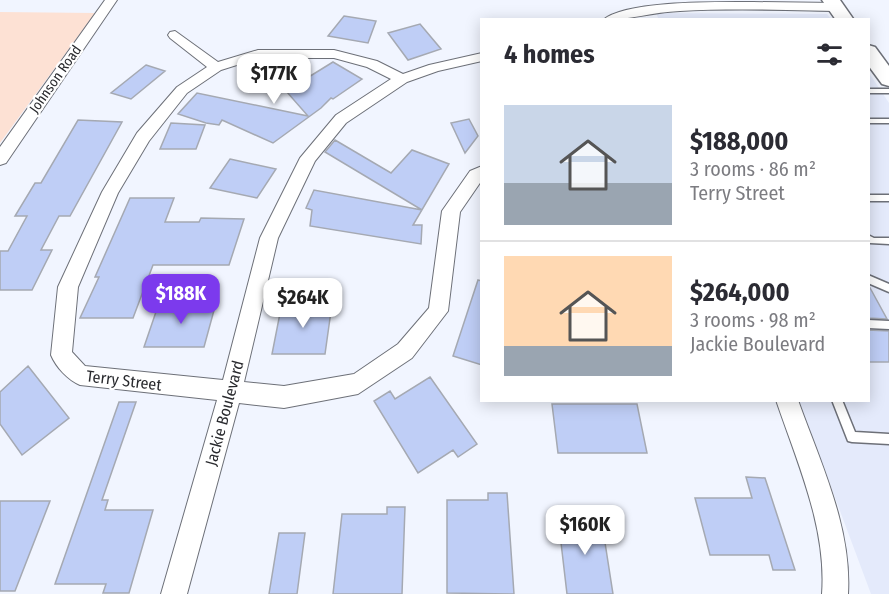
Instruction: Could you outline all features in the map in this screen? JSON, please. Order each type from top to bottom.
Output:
[{"type":"street","name":"Johnson Road","points":[[0,159],[111,0]]},
{"type":"street","points":[[610,18],[612,15],[636,9],[748,3],[838,9]]},
{"type":"street","points":[[175,35],[216,67]]},
{"type":"street","name":"Terry Street","points":[[402,79],[372,64],[334,54],[258,54],[216,67],[182,90],[143,137],[110,192],[68,287],[61,355],[80,375],[284,397],[358,384],[405,351],[438,311],[451,211],[476,175],[480,173]]},
{"type":"street","name":"Jackie Boulevard","points":[[174,594],[231,391],[269,238],[308,158],[341,119],[402,79],[435,68],[480,57]]},
{"type":"street","points":[[871,60],[889,80]]},
{"type":"street","points":[[788,402],[834,546],[837,586],[835,594]]},
{"type":"lane","points":[[870,91],[889,91]]},
{"type":"lane","points":[[870,121],[889,121]]},
{"type":"lane","points":[[870,198],[889,198]]},
{"type":"lane","points":[[870,239],[889,241]]},
{"type":"lane","points":[[870,280],[889,288]]},
{"type":"lane","points":[[870,324],[889,325]]},
{"type":"lane","points":[[838,402],[852,436],[889,439]]},
{"type":"shaded area","points":[[0,12],[95,13],[0,143]]},
{"type":"shaded area","points":[[656,13],[827,14],[830,18],[658,18]]},
{"type":"shaded area","points":[[870,74],[889,103],[889,594],[871,594],[799,402],[870,402]]},
{"type":"building","points":[[344,16],[376,21],[368,43],[328,36]]},
{"type":"building","points":[[420,24],[441,49],[408,60],[388,33]]},
{"type":"building","points":[[333,62],[362,79],[333,99],[331,98],[321,108],[273,143],[222,120],[219,125],[178,114],[197,93],[308,116],[286,91]]},
{"type":"building","points":[[146,65],[165,71],[131,99],[111,93]]},
{"type":"building","points":[[469,119],[478,136],[465,153],[451,123]]},
{"type":"building","points":[[78,120],[122,122],[70,216],[59,216],[41,250],[52,250],[32,290],[0,290],[0,251],[8,251],[27,216],[15,216],[35,183],[41,183]]},
{"type":"building","points":[[171,123],[205,125],[196,149],[160,149]]},
{"type":"building","points":[[335,140],[391,173],[412,150],[449,164],[422,210],[325,152]]},
{"type":"building","points":[[230,159],[276,169],[257,198],[210,188]]},
{"type":"building","points":[[314,190],[422,210],[413,225],[422,225],[421,244],[310,226],[312,210],[306,208]]},
{"type":"building","points":[[130,198],[174,198],[165,222],[199,222],[201,218],[244,219],[229,265],[153,265],[133,318],[80,318],[99,277],[95,277]]},
{"type":"building","points":[[478,280],[480,280],[480,364],[453,356]]},
{"type":"building","points":[[870,288],[887,319],[870,318]]},
{"type":"building","points":[[159,303],[216,303],[204,347],[144,347]]},
{"type":"building","points":[[282,303],[332,304],[325,354],[272,354]]},
{"type":"building","points":[[870,330],[889,331],[889,362],[870,362]]},
{"type":"building","points":[[28,366],[69,418],[22,455],[0,424],[0,392]]},
{"type":"building","points":[[430,377],[477,444],[458,457],[453,450],[418,473],[374,401],[390,391],[395,399]]},
{"type":"building","points":[[119,402],[136,402],[102,500],[108,500],[105,510],[153,510],[129,593],[103,593],[106,584],[55,584]]},
{"type":"building","points":[[552,404],[637,404],[647,453],[558,453]]},
{"type":"building","points":[[746,477],[765,478],[795,570],[773,570],[769,555],[710,555],[695,498],[752,498]]},
{"type":"building","points":[[488,493],[507,493],[514,594],[447,593],[447,500],[488,500]]},
{"type":"building","points":[[0,501],[50,501],[15,591],[0,591]]},
{"type":"building","points":[[387,507],[405,507],[402,594],[333,594],[342,514],[387,514]]},
{"type":"building","points":[[558,517],[601,517],[613,594],[567,594]]},
{"type":"building","points":[[279,533],[305,533],[297,594],[269,594]]}]
